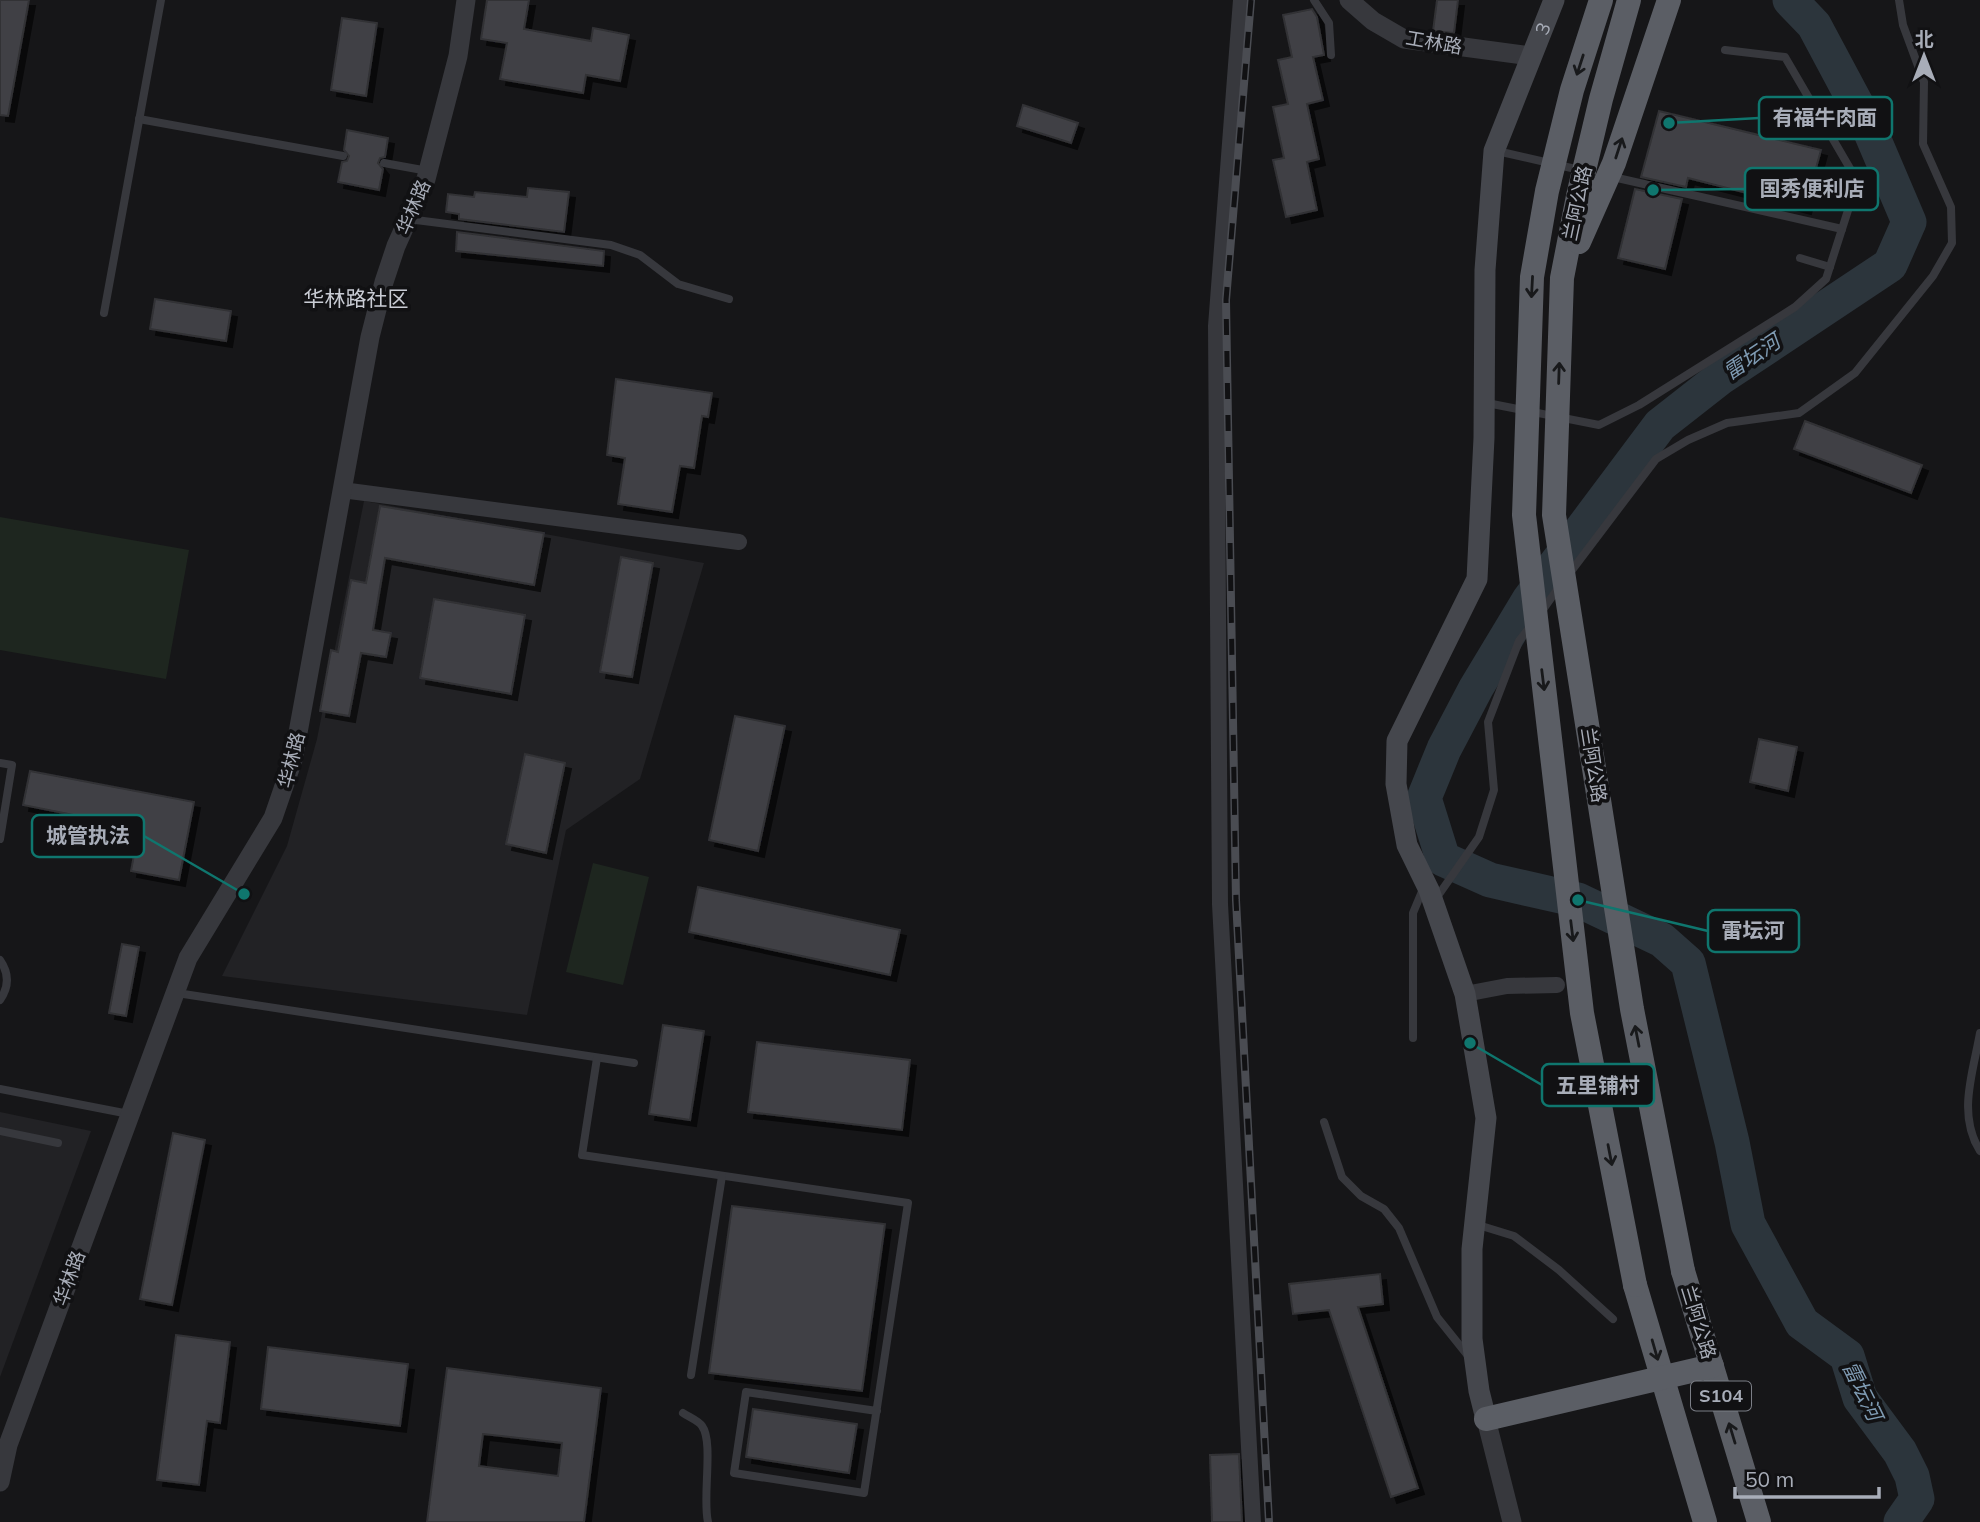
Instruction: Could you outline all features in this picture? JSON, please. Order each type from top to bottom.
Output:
[{"type":"highway","name":"兰阿公路","points":[[1601,0],[1572,90],[1548,191],[1532,277],[1524,515],[1582,1013],[1635,1284],[1705,1522]]},
{"type":"highway","name":"兰阿公路","points":[[1629,0],[1580,184],[1563,278],[1554,514],[1632,1009],[1684,1271],[1759,1522]]},
{"type":"highway","points":[[1563,278],[1614,163],[1670,0]]},
{"type":"highway","points":[[1486,1419],[1712,1366]]},
{"type":"main road","name":"3","points":[[1486,1419],[1472,1339],[1472,1249],[1486,1118],[1465,994],[1430,892],[1407,845],[1396,784],[1397,741],[1477,579],[1484,403],[1485,270],[1494,150],[1553,0]]},
{"type":"street","name":"华林路","points":[[0,1482],[8,1445],[174,992],[200,935],[252,854],[273,818],[284,792],[293,760],[373,326],[384,282],[428,171],[458,56],[466,0]]},
{"type":"street","points":[[1241,0],[1216,326],[1220,904],[1253,1522]]},
{"type":"street","name":"工林路","points":[[1349,0],[1373,21],[1404,39],[1531,56]]},
{"type":"street","points":[[342,490],[739,542]]},
{"type":"street","points":[[1465,994],[1507,986],[1556,985]]},
{"type":"street","points":[[1486,1419],[1512,1522]]},
{"type":"lane","points":[[104,313],[161,0]]},
{"type":"lane","points":[[1314,0],[1329,23],[1331,55]]},
{"type":"lane","points":[[1413,1038],[1413,913],[1430,892],[1454,874],[1479,837],[1494,790],[1488,722],[1519,642],[1656,459],[1688,440],[1727,423],[1799,413],[1855,373],[1933,276],[1952,243],[1951,207],[1923,144],[1924,82],[1903,25],[1899,0]]},
{"type":"lane","points":[[1484,403],[1599,425],[1639,405],[1795,306],[1826,279],[1851,201],[1854,177],[1785,57],[1725,50]]},
{"type":"lane","points":[[139,119],[343,156]]},
{"type":"lane","points":[[1494,150],[1588,172]]},
{"type":"lane","points":[[384,163],[428,171]]},
{"type":"lane","points":[[1601,175],[1842,229]]},
{"type":"lane","points":[[408,219],[611,246],[640,255],[678,284],[729,299]]},
{"type":"lane","points":[[1800,258],[1830,267]]},
{"type":"lane","points":[[0,763],[12,765],[0,839]]},
{"type":"lane","points":[[0,960],[7,974],[7,986],[0,1000]]},
{"type":"lane","points":[[174,992],[634,1063]]},
{"type":"lane","points":[[1980,1033],[1966,1110],[1971,1137],[1980,1151]]},
{"type":"lane","points":[[597,1058],[582,1155],[908,1203],[877,1411],[864,1493],[734,1474],[746,1392],[877,1411]]},
{"type":"lane","points":[[0,1089],[129,1114]]},
{"type":"lane","points":[[1324,1122],[1342,1177],[1361,1196],[1384,1209],[1399,1228],[1437,1317],[1476,1365]]},
{"type":"lane","points":[[0,1131],[58,1143]]},
{"type":"lane","points":[[691,1375],[722,1176]]},
{"type":"lane","points":[[1475,1224],[1514,1236],[1559,1270],[1613,1319]]},
{"type":"lane","points":[[683,1413],[702,1425],[708,1442],[705,1509],[708,1522]]},
{"type":"shaded area","points":[[364,501],[704,563],[640,779],[566,830],[527,1015],[222,976],[287,846],[317,739]]},
{"type":"shaded area","points":[[0,517],[189,550],[166,679],[0,650]]},
{"type":"shaded area","points":[[593,863],[649,877],[623,985],[566,972]]},
{"type":"shaded area","points":[[0,1112],[91,1131],[0,1377]]},
{"type":"building","points":[[0,0],[29,0],[8,116],[0,115]]},
{"type":"building","points":[[487,0],[529,0],[524,29],[591,41],[593,28],[629,35],[620,81],[586,75],[583,93],[500,79],[507,43],[481,39]]},
{"type":"building","points":[[1437,0],[1458,0],[1454,33],[1433,31]]},
{"type":"building","points":[[1312,9],[1317,17],[1324,55],[1313,57],[1323,100],[1307,104],[1319,159],[1307,162],[1317,210],[1286,217],[1273,160],[1284,158],[1273,107],[1288,104],[1278,60],[1292,57],[1283,15]]},
{"type":"building","points":[[342,18],[377,23],[366,96],[331,90]]},
{"type":"building","points":[[1023,105],[1078,123],[1071,143],[1017,126]]},
{"type":"building","points":[[1659,111],[1821,150],[1805,208],[1688,178],[1686,187],[1641,177]]},
{"type":"building","points":[[347,130],[388,138],[385,157],[380,158],[378,163],[383,169],[379,190],[338,182],[342,162],[347,161],[349,156],[344,150]]},
{"type":"building","points":[[528,188],[569,192],[564,232],[459,219],[459,214],[446,212],[448,194],[474,197],[475,192],[527,197]]},
{"type":"building","points":[[1635,189],[1682,199],[1665,269],[1618,258]]},
{"type":"building","points":[[457,232],[604,251],[603,266],[456,251]]},
{"type":"building","points":[[155,299],[231,311],[226,341],[150,329]]},
{"type":"building","points":[[616,379],[712,393],[708,417],[702,416],[694,468],[680,466],[672,512],[618,504],[625,458],[607,455]]},
{"type":"building","points":[[1805,421],[1922,465],[1911,493],[1794,449]]},
{"type":"building","points":[[380,506],[544,533],[534,585],[385,558],[373,630],[391,633],[386,657],[361,653],[349,716],[320,711],[331,650],[338,652],[351,580],[366,583]]},
{"type":"building","points":[[621,557],[653,563],[632,677],[600,672]]},
{"type":"building","points":[[434,599],[525,615],[511,694],[420,678]]},
{"type":"building","points":[[735,716],[785,726],[758,851],[709,840]]},
{"type":"building","points":[[1759,739],[1797,747],[1788,791],[1750,782]]},
{"type":"building","points":[[525,754],[565,763],[546,853],[506,844]]},
{"type":"building","points":[[30,771],[194,802],[179,880],[131,871],[139,828],[23,805]]},
{"type":"building","points":[[698,887],[900,930],[890,975],[689,932]]},
{"type":"building","points":[[122,944],[139,947],[126,1016],[109,1013]]},
{"type":"building","points":[[663,1025],[704,1031],[690,1120],[649,1114]]},
{"type":"building","points":[[757,1042],[910,1060],[902,1130],[748,1112]]},
{"type":"building","points":[[173,1133],[205,1140],[172,1305],[140,1299]]},
{"type":"building","points":[[732,1206],[885,1224],[862,1391],[709,1373]]},
{"type":"building","points":[[1380,1274],[1383,1304],[1358,1307],[1418,1488],[1391,1497],[1329,1310],[1293,1314],[1289,1284]]},
{"type":"building","points":[[176,1335],[230,1342],[220,1423],[207,1421],[199,1485],[157,1480]]},
{"type":"building","points":[[268,1347],[408,1364],[400,1426],[261,1409]]},
{"type":"building","points":[[447,1368],[601,1388],[584,1522],[427,1522]],"holes":[[[483,1434],[562,1443],[558,1476],[479,1466]]]},
{"type":"building","points":[[753,1409],[857,1424],[849,1473],[746,1457]]},
{"type":"building","points":[[1239,1454],[1242,1522],[1212,1522],[1210,1455]]},
{"type":"waterway","name":"雷坛河","points":[[1790,0],[1814,25],[1869,128],[1909,222],[1890,265],[1720,378],[1660,425],[1529,600],[1476,688],[1444,749],[1424,798],[1443,859],[1490,880],[1578,900],[1662,940],[1688,963],[1732,1142],[1748,1224],[1802,1323],[1847,1356],[1860,1398],[1900,1452],[1912,1476],[1917,1499],[1901,1522]]},
{"type":"railway","points":[[1251,0],[1226,300],[1236,900],[1269,1522]]},
{"type":"place","name":"有福牛肉面","points":[[1669,123]]},
{"type":"place","name":"国秀便利店","points":[[1653,190]]},
{"type":"place","name":"城管执法","points":[[244,894]]},
{"type":"place","name":"雷坛河","points":[[1578,900]]},
{"type":"place","name":"五里铺村","points":[[1470,1043]]},
{"type":"district","name":"华林路社区","points":[[356,299]]}]
